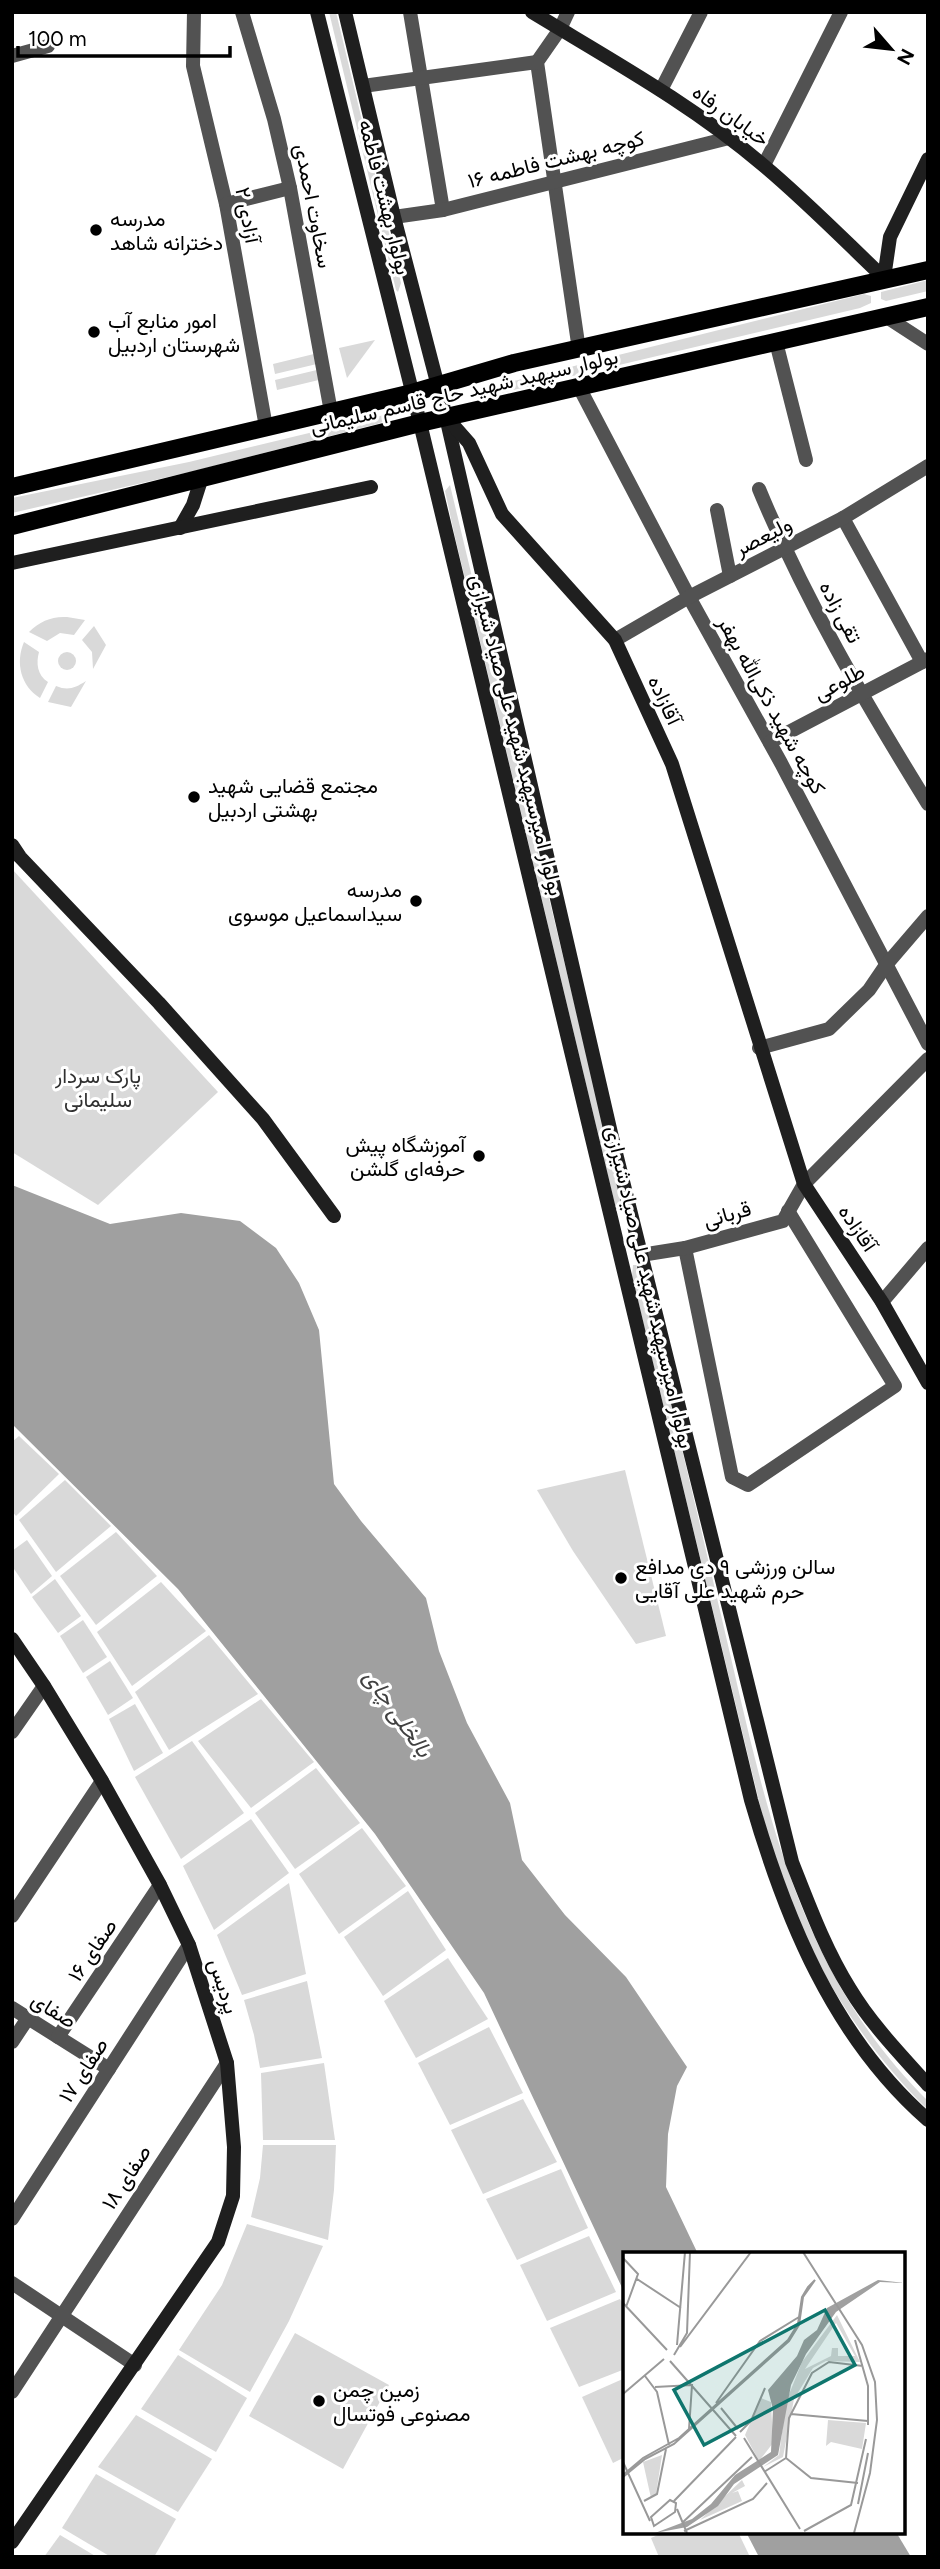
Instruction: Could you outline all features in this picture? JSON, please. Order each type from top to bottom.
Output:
[{"type":"main road","name":"بولوار بهشت فاطمه","points":[[317,12],[420,423]]},
{"type":"main road","name":"بولوار بهشت فاطمه","points":[[345,12],[446,417]]},
{"type":"main road","name":"خیابان رفاه","points":[[532,12],[662,90],[729,138],[764,165],[884,278]]},
{"type":"main road","points":[[884,278],[890,237],[928,159]]},
{"type":"main road","name":"بولوار سپهبد شهید حاج قاسم سلیمانی","points":[[12,487],[412,393],[514,363],[928,270]]},
{"type":"main road","name":"بولوار سپهبد شهید حاج قاسم سلیمانی","points":[[12,526],[420,423],[928,307]]},
{"type":"main road","name":"آقازاده","points":[[446,417],[469,443],[502,514],[615,640],[671,764],[804,1184],[882,1302],[928,1384]]},
{"type":"main road","name":"بولوار امیرسپهبد شهید علی صیاد شیرازی","points":[[446,417],[641,1255],[792,1862],[817,1928],[850,1990],[894,2047],[928,2085]]},
{"type":"main road","name":"بولوار امیرسپهبد شهید علی صیاد شیرازی","points":[[420,423],[751,1800],[771,1869],[799,1939],[831,2001],[873,2064],[928,2120]]},
{"type":"main road","points":[[180,528],[193,505],[201,480]]},
{"type":"main road","points":[[12,563],[371,487]]},
{"type":"main road","points":[[12,845],[262,1119],[334,1216]]},
{"type":"main road","points":[[623,1260],[641,1255]]},
{"type":"main road","name":"پردیس","points":[[12,1639],[102,1781],[160,1885],[189,1945],[226,2063],[234,2147],[233,2196],[218,2242],[12,2542]]},
{"type":"street","name":"آزادی ۲","points":[[194,12],[193,66],[226,204],[266,427]]},
{"type":"street","name":"سخاوت احمدی","points":[[242,12],[274,118],[290,188],[331,412]]},
{"type":"street","points":[[410,12],[443,210]]},
{"type":"street","points":[[568,12],[560,29],[537,62],[579,350]]},
{"type":"street","points":[[662,90],[701,12]]},
{"type":"street","points":[[764,165],[841,12]]},
{"type":"street","points":[[12,57],[48,46]]},
{"type":"street","points":[[363,86],[537,62]]},
{"type":"street","name":"کوچه بهشت فاطمه ۱۶","points":[[394,217],[443,210],[729,138]]},
{"type":"street","points":[[226,204],[290,188]]},
{"type":"street","points":[[885,316],[928,344]]},
{"type":"street","points":[[776,342],[806,460]]},
{"type":"street","name":"کوچه شهید ذکی‌الله بهفر","points":[[579,387],[689,597],[770,742],[928,1044]]},
{"type":"street","name":"ولیعصر","points":[[615,640],[689,597],[844,518],[928,467]]},
{"type":"street","name":"تقی زاده","points":[[759,489],[784,549],[861,694],[928,804]]},
{"type":"street","points":[[718,510],[730,576]]},
{"type":"street","points":[[844,518],[925,661]]},
{"type":"street","name":"طلوعی","points":[[770,742],[925,661]]},
{"type":"street","points":[[759,1048],[830,1029],[869,990],[886,965],[928,916]]},
{"type":"street","name":"قربانی","points":[[641,1255],[685,1248],[783,1221],[804,1184],[928,1059]]},
{"type":"street","points":[[685,1248],[732,1476],[748,1485],[895,1386],[788,1210]]},
{"type":"street","points":[[882,1302],[928,1248]]},
{"type":"street","points":[[12,1732],[44,1686]]},
{"type":"street","points":[[12,1916],[102,1781]]},
{"type":"street","name":"صفای ۱۶","points":[[58,2037],[160,1885]]},
{"type":"street","name":"صفای ۱۷","points":[[12,2219],[189,1945]]},
{"type":"street","name":"صفای","points":[[12,2008],[109,2069]]},
{"type":"street","points":[[12,2042],[28,2018]]},
{"type":"street","name":"صفای ۱۸","points":[[12,2392],[226,2063]]},
{"type":"street","points":[[12,2283],[135,2365]]},
{"type":"green space","points":[[329,12],[336,12],[401,283],[398,292],[396,290]]},
{"type":"green space","points":[[928,280],[928,291],[886,301],[881,299],[881,292]]},
{"type":"green space","points":[[864,294],[871,296],[871,303],[860,308],[484,397],[477,396],[482,389]]},
{"type":"green space","points":[[375,340],[347,378],[339,348]]},
{"type":"green space","points":[[318,353],[321,363],[275,374],[273,364]]},
{"type":"green space","points":[[321,369],[323,379],[277,390],[275,380]]},
{"type":"green space","points":[[387,415],[388,420],[377,424],[194,471],[12,513],[12,498],[189,462]]},
{"type":"green space","points":[[450,485],[623,1207],[618,1211],[455,537],[445,491]]},
{"type":"green space","points":[[67,617],[85,620],[74,635],[60,633],[47,641],[29,632],[46,620]]},
{"type":"green space","points":[[94,626],[106,645],[93,669],[92,652],[82,640]]},
{"type":"green space","points":[[24,642],[39,652],[38,668],[48,682],[40,698],[24,681],[20,658]]},
{"type":"green space","points":[[63,652],[71,652],[76,661],[74,668],[63,670],[58,665],[58,657]]},
{"type":"green space","points":[[86,681],[71,707],[48,702],[56,686],[71,688]]},
{"type":"green space","name":"پارک سردار سلیمانی","points":[[12,869],[218,1092],[98,1205],[12,1152]]},
{"type":"green space","points":[[633,1265],[636,1265],[669,1396],[752,1747],[789,1874],[814,1935],[844,1993],[882,2049],[928,2101],[928,2110],[887,2065],[833,1989],[804,1935],[784,1887],[765,1826],[632,1276]]},
{"type":"green space","points":[[19,1436],[59,1474],[16,1516],[12,1511],[12,1442]]},
{"type":"green space","name":"سالن ورزشی ۹ دی مدافع حرم شهید علی آقایی","points":[[625,1470],[666,1636],[636,1644],[573,1551],[537,1490]]},
{"type":"green space","points":[[65,1480],[111,1526],[56,1572],[19,1520]]},
{"type":"green space","points":[[116,1532],[157,1576],[96,1625],[60,1576]]},
{"type":"green space","points":[[27,1540],[52,1576],[31,1594],[12,1566],[12,1551]]},
{"type":"green space","points":[[55,1579],[81,1616],[58,1633],[32,1597]]},
{"type":"green space","points":[[161,1582],[206,1631],[132,1686],[97,1632]]},
{"type":"green space","points":[[83,1620],[107,1657],[83,1673],[60,1636]]},
{"type":"green space","points":[[209,1635],[258,1694],[169,1750],[135,1692]]},
{"type":"green space","points":[[110,1661],[133,1698],[108,1715],[86,1677]]},
{"type":"green space","points":[[261,1699],[314,1762],[251,1808],[198,1741]]},
{"type":"green space","points":[[135,1704],[163,1753],[134,1771],[109,1719]]},
{"type":"green space","points":[[192,1741],[244,1813],[181,1859],[135,1777]]},
{"type":"green space","points":[[316,1768],[360,1823],[295,1869],[255,1813]]},
{"type":"green space","points":[[251,1819],[289,1873],[214,1930],[183,1866]]},
{"type":"green space","points":[[362,1828],[406,1886],[339,1934],[299,1874]]},
{"type":"green space","points":[[289,1883],[306,1974],[242,1995],[217,1935]]},
{"type":"green space","points":[[408,1891],[446,1950],[383,1996],[344,1937]]},
{"type":"green space","points":[[448,1958],[488,2019],[416,2058],[384,2001]]},
{"type":"green space","points":[[307,1981],[322,2058],[260,2068],[244,2000]]},
{"type":"green space","points":[[489,2027],[523,2093],[450,2125],[418,2063]]},
{"type":"green space","points":[[324,2063],[335,2140],[263,2140],[261,2073]]},
{"type":"green space","points":[[523,2099],[557,2162],[483,2194],[451,2130]]},
{"type":"green space","points":[[263,2145],[336,2145],[328,2240],[251,2217],[260,2178]]},
{"type":"green space","points":[[561,2169],[588,2228],[517,2260],[486,2199]]},
{"type":"green space","points":[[247,2224],[323,2246],[289,2321],[250,2392],[179,2350],[222,2285]]},
{"type":"green space","points":[[589,2236],[616,2292],[547,2321],[520,2265]]},
{"type":"green space","points":[[620,2299],[623,2304],[623,2370],[579,2387],[550,2328]]},
{"type":"green space","name":"زمین چمن مصنوعی فوتسال","points":[[295,2333],[389,2385],[343,2469],[249,2416]]},
{"type":"green space","points":[[178,2355],[247,2398],[216,2452],[141,2409]]},
{"type":"green space","points":[[623,2379],[623,2458],[613,2463],[582,2397]]},
{"type":"green space","points":[[136,2415],[212,2459],[178,2512],[98,2467]]},
{"type":"green space","points":[[96,2474],[176,2519],[154,2557],[111,2557],[62,2528]]},
{"type":"green space","points":[[660,2534],[739,2534],[750,2557],[659,2557],[651,2538]]},
{"type":"green space","points":[[60,2535],[97,2557],[44,2557]]},
{"type":"water","name":"بالخلی چای","points":[[12,1185],[110,1224],[181,1213],[240,1221],[276,1248],[299,1283],[319,1330],[334,1484],[361,1521],[426,1598],[439,1651],[467,1723],[510,1803],[522,1860],[565,1915],[626,1977],[687,2067],[677,2086],[668,2134],[666,2187],[697,2252],[623,2252],[623,2290],[484,1993],[375,1834],[178,1589],[12,1424]]},
{"type":"water","points":[[747,2534],[897,2534],[911,2557],[759,2557]]},
{"type":"place","name":"مدرسه دخترانه شاهد","points":[[96,230]]},
{"type":"place","name":"امور منابع آب شهرستان اردبیل","points":[[94,332]]},
{"type":"place","name":"مجتمع قضایی شهید بهشتی اردبیل","points":[[194,797]]},
{"type":"place","name":"مدرسه سیداسماعیل موسوی","points":[[416,901]]},
{"type":"place","name":"آموزشگاه پیش حرفه‌ای گلشن","points":[[479,1156]]},
{"type":"place","name":"سالن ورزشی ۹ دی مدافع حرم شهید علی آقایی","points":[[621,1578]]},
{"type":"place","name":"زمین چمن مصنوعی فوتسال","points":[[319,2401]]}]
